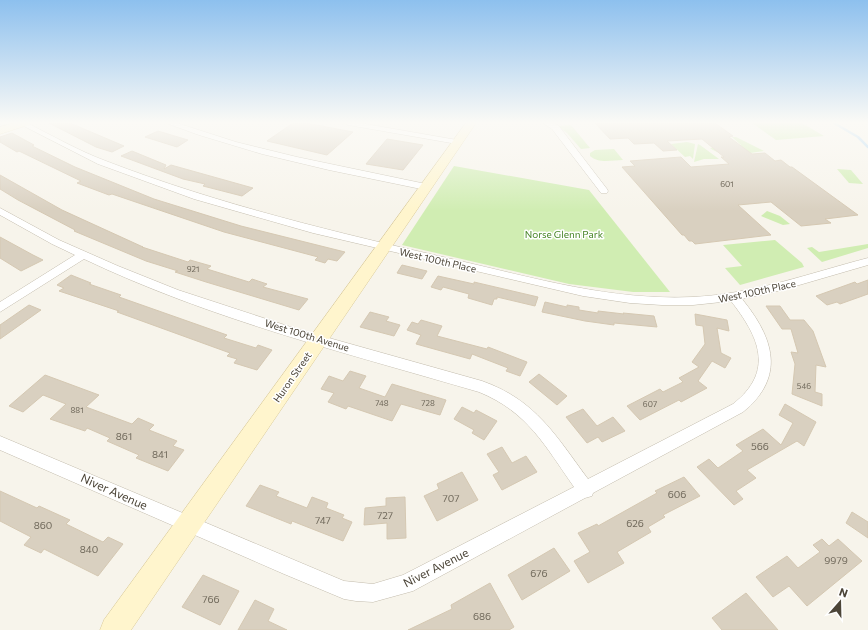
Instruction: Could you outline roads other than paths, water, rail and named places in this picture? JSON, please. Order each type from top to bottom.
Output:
[{"type":"main road","name":"Huron Street","points":[[114,630],[450,152]]},
{"type":"street","name":"West 100th Place","points":[[82,152],[101,162],[197,197],[317,231],[383,248],[553,287],[606,296],[693,301],[734,297],[782,288],[868,261]]},
{"type":"street","points":[[268,152],[288,158],[426,187]]},
{"type":"street","points":[[574,152],[604,191]]},
{"type":"street","name":"West 100th Avenue","points":[[0,211],[30,229],[83,255],[186,298],[482,387],[504,396],[537,423],[586,490]]},
{"type":"street","points":[[0,308],[83,255]]},
{"type":"street","name":"Niver Avenue","points":[[0,442],[188,525],[344,590],[373,593],[406,584],[586,490],[738,408],[752,396],[762,380],[765,355],[762,339],[754,323],[734,297]]},
{"type":"park label","name":"Norse Glenn Park","points":[[564,234]]}]
